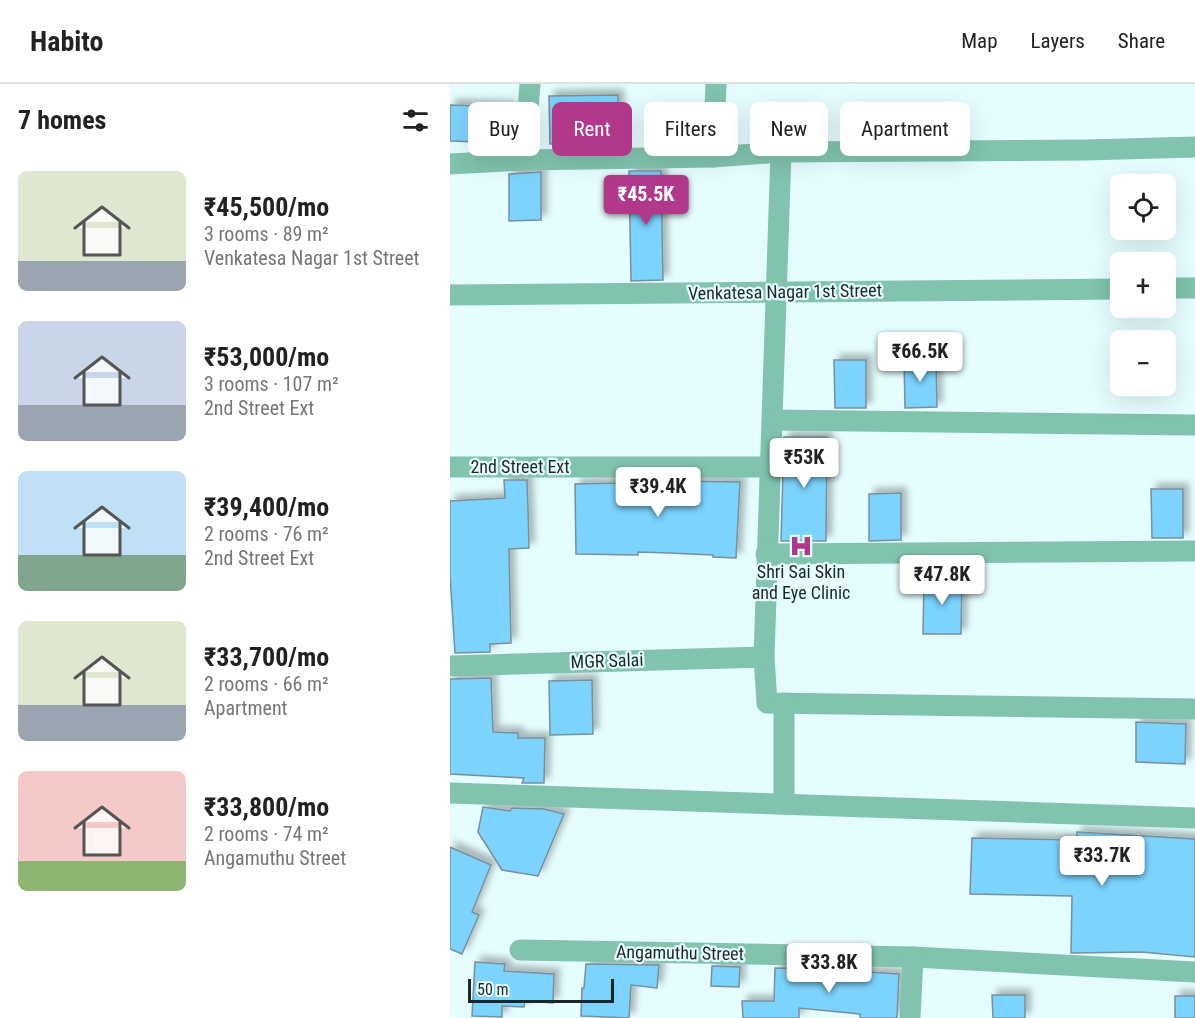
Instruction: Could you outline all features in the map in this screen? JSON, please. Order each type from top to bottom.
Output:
[{"type":"street","points":[[524,160],[530,84]]},
{"type":"street","points":[[713,157],[716,84]]},
{"type":"street","points":[[828,152],[1195,147]]},
{"type":"street","points":[[450,164],[750,154]]},
{"type":"street","points":[[781,156],[773,420],[766,554],[764,657],[768,703],[1195,709]]},
{"type":"street","points":[[1176,288],[1195,288]]},
{"type":"street","name":"Venkatesa Nagar 1st Street","points":[[450,295],[1110,289]]},
{"type":"street","points":[[773,420],[1195,425]]},
{"type":"street","name":"2nd Street Ext","points":[[450,467],[770,467]]},
{"type":"street","points":[[766,554],[1195,552]]},
{"type":"street","name":"MGR Salai","points":[[450,666],[764,657]]},
{"type":"street","points":[[784,703],[784,804]]},
{"type":"street","points":[[450,794],[1195,818]]},
{"type":"street","name":"Angamuthu Street","points":[[520,951],[913,957],[1195,972]]},
{"type":"street","points":[[910,1018],[913,957]]},
{"type":"building","points":[[618,95],[618,102],[552,102],[552,144],[550,144],[549,96]]},
{"type":"building","points":[[450,105],[468,106],[468,142],[450,141]]},
{"type":"building","points":[[629,171],[661,171],[663,280],[631,281]]},
{"type":"building","points":[[541,172],[541,220],[509,221],[509,174]]},
{"type":"building","points":[[936,358],[937,407],[905,408],[904,359]]},
{"type":"building","points":[[834,360],[866,360],[866,408],[835,408]]},
{"type":"building","points":[[784,437],[827,437],[826,541],[781,541]]},
{"type":"building","points":[[504,480],[527,480],[529,548],[509,549],[511,643],[490,644],[490,652],[455,653],[450,575],[450,501],[505,498]]},
{"type":"building","points":[[620,480],[740,482],[736,558],[638,552],[638,555],[576,554],[575,484],[619,483]]},
{"type":"building","points":[[1151,489],[1183,489],[1183,538],[1152,538]]},
{"type":"building","points":[[901,493],[901,540],[869,541],[869,494]]},
{"type":"building","points":[[924,578],[962,578],[961,634],[923,634]]},
{"type":"building","points":[[491,678],[493,732],[518,733],[518,738],[545,738],[544,783],[522,783],[524,778],[450,774],[450,679]]},
{"type":"building","points":[[592,680],[593,734],[550,735],[549,681]]},
{"type":"building","points":[[1136,722],[1186,724],[1185,764],[1136,762]]},
{"type":"building","points":[[483,807],[510,811],[512,808],[544,809],[564,814],[538,876],[502,870],[478,832]]},
{"type":"building","points":[[1077,832],[1195,839],[1195,957],[1142,952],[1071,953],[1072,896],[970,894],[972,838],[1076,840]]},
{"type":"building","points":[[450,847],[491,865],[472,912],[479,915],[462,954],[450,949]]},
{"type":"building","points":[[475,962],[505,964],[504,971],[554,974],[553,1003],[525,1001],[524,1007],[502,1006],[502,1017],[472,1016]]},
{"type":"building","points":[[586,964],[659,965],[657,988],[631,985],[629,1018],[581,1016]]},
{"type":"building","points":[[712,966],[740,967],[739,987],[711,986]]},
{"type":"building","points":[[775,968],[853,969],[853,971],[899,974],[897,1018],[860,1018],[860,1014],[799,1008],[799,1018],[743,1018],[742,1001],[774,1001]]},
{"type":"building","points":[[992,995],[1025,995],[1025,1018],[993,1018]]},
{"type":"building","points":[[1175,996],[1195,996],[1195,1018],[1175,1018]]},
{"type":"place","name":"Shri Sai Skin and Eye Clinic","points":[[801,546]]}]
